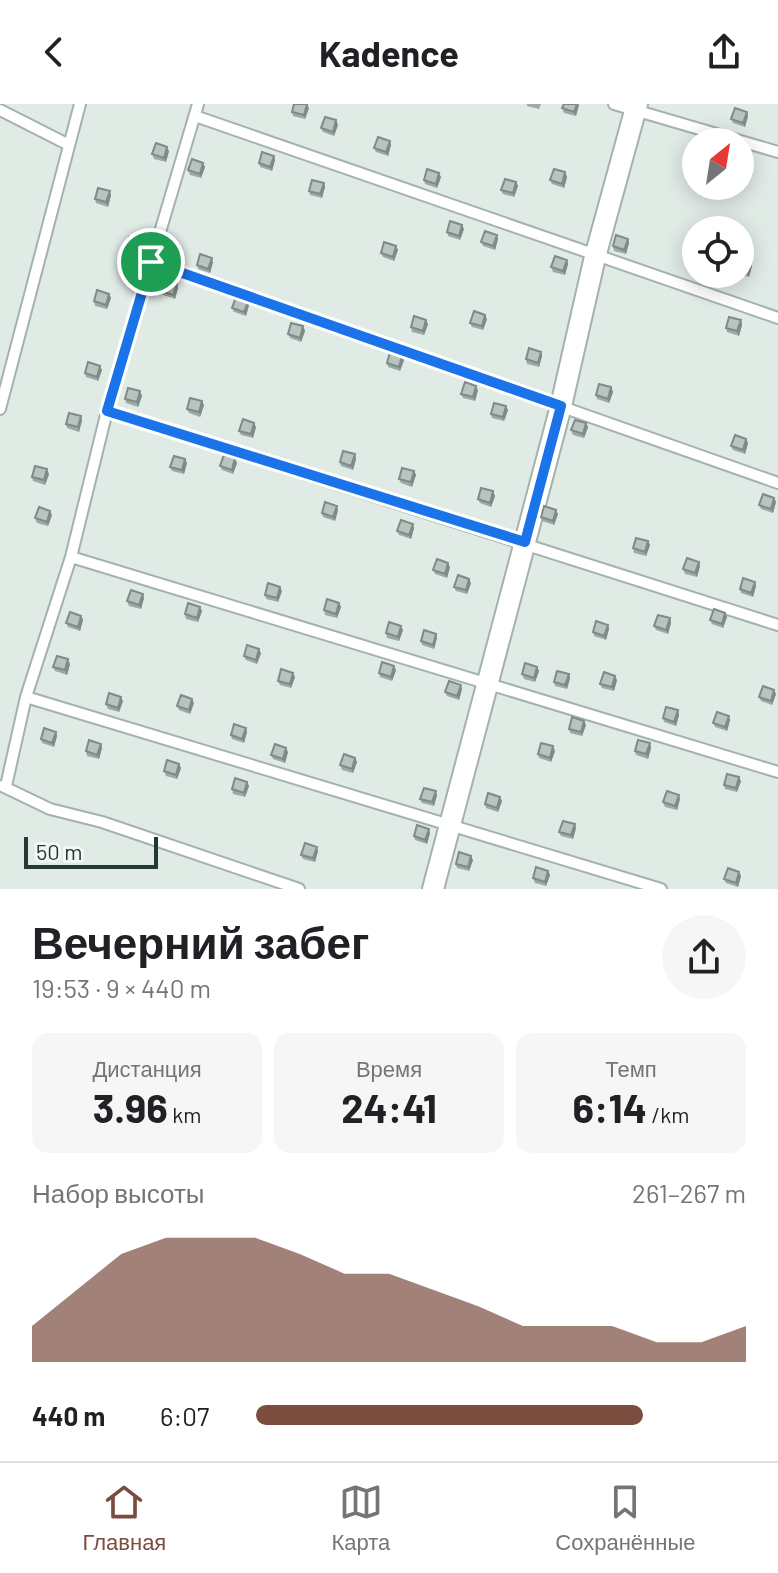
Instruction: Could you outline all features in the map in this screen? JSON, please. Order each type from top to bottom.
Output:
[{"type":"street","points":[[433,889],[636,108]]},
{"type":"lane","points":[[0,409],[80,104]]},
{"type":"lane","points":[[198,104],[107,411],[71,557],[26,697],[3,786],[50,809],[102,822],[299,889]]},
{"type":"lane","points":[[614,104],[778,152]]},
{"type":"lane","points":[[0,110],[69,145]]},
{"type":"lane","points":[[195,116],[778,318]]},
{"type":"lane","points":[[151,262],[778,483]]},
{"type":"lane","points":[[107,411],[778,625]]},
{"type":"lane","points":[[71,557],[778,772]]},
{"type":"lane","points":[[26,697],[661,889]]},
{"type":"building","points":[[294,104],[307,104],[304,115],[292,112]]},
{"type":"building","points":[[564,104],[577,104],[574,112],[562,108]]},
{"type":"building","points":[[735,108],[747,112],[743,123],[731,119]]},
{"type":"building","points":[[325,117],[336,120],[333,132],[321,128]]},
{"type":"building","points":[[378,137],[390,141],[386,152],[374,148]]},
{"type":"building","points":[[156,143],[167,147],[164,158],[152,154]]},
{"type":"building","points":[[262,152],[274,156],[270,167],[259,163]]},
{"type":"building","points":[[192,159],[203,163],[200,174],[188,170]]},
{"type":"building","points":[[427,169],[439,173],[436,184],[424,180]]},
{"type":"building","points":[[554,169],[565,172],[562,184],[550,180]]},
{"type":"building","points":[[505,179],[516,182],[513,193],[501,190]]},
{"type":"building","points":[[312,180],[324,183],[320,194],[309,191]]},
{"type":"building","points":[[98,188],[110,191],[106,202],[95,199]]},
{"type":"building","points":[[450,221],[462,225],[459,236],[447,232]]},
{"type":"building","points":[[485,231],[497,235],[493,246],[481,242]]},
{"type":"building","points":[[616,235],[628,239],[624,250],[613,246]]},
{"type":"building","points":[[129,237],[140,241],[137,252],[125,248]]},
{"type":"building","points":[[384,242],[396,246],[393,257],[381,253]]},
{"type":"building","points":[[200,254],[212,258],[208,269],[197,265]]},
{"type":"building","points":[[555,256],[567,260],[563,271],[551,267]]},
{"type":"building","points":[[165,280],[177,284],[173,295],[161,291]]},
{"type":"building","points":[[97,290],[109,294],[106,305],[94,301]]},
{"type":"building","points":[[236,297],[248,301],[244,312],[232,308]]},
{"type":"building","points":[[474,311],[485,315],[482,326],[470,323]]},
{"type":"building","points":[[414,316],[426,320],[423,331],[411,327]]},
{"type":"building","points":[[729,317],[741,320],[737,331],[726,328]]},
{"type":"building","points":[[291,323],[303,326],[300,338],[288,334]]},
{"type":"building","points":[[529,348],[541,352],[538,363],[526,359]]},
{"type":"building","points":[[390,352],[402,356],[399,367],[387,363]]},
{"type":"building","points":[[88,362],[100,366],[97,377],[85,373]]},
{"type":"building","points":[[465,382],[476,386],[473,397],[461,394]]},
{"type":"building","points":[[599,384],[611,387],[608,399],[596,395]]},
{"type":"building","points":[[128,388],[140,391],[137,402],[125,399]]},
{"type":"building","points":[[190,398],[202,401],[199,412],[187,409]]},
{"type":"building","points":[[494,403],[506,406],[503,417],[491,414]]},
{"type":"building","points":[[69,413],[81,416],[78,427],[66,424]]},
{"type":"building","points":[[243,419],[254,423],[251,434],[239,431]]},
{"type":"building","points":[[575,420],[586,423],[583,434],[571,430]]},
{"type":"building","points":[[735,435],[746,439],[743,450],[731,446]]},
{"type":"building","points":[[343,451],[355,454],[351,466],[340,462]]},
{"type":"building","points":[[224,455],[235,458],[232,470],[220,466]]},
{"type":"building","points":[[174,456],[185,459],[182,470],[170,467]]},
{"type":"building","points":[[35,466],[47,469],[44,480],[32,477]]},
{"type":"building","points":[[402,468],[414,471],[411,482],[399,479]]},
{"type":"building","points":[[481,488],[493,491],[490,503],[478,499]]},
{"type":"building","points":[[763,494],[774,498],[771,509],[759,505]]},
{"type":"building","points":[[325,502],[337,506],[333,517],[322,513]]},
{"type":"building","points":[[544,506],[556,510],[553,521],[541,517]]},
{"type":"building","points":[[39,507],[50,511],[47,522],[35,518]]},
{"type":"building","points":[[401,520],[413,524],[409,535],[397,531]]},
{"type":"building","points":[[636,538],[648,541],[645,552],[633,548]]},
{"type":"building","points":[[687,558],[699,562],[695,573],[683,569]]},
{"type":"building","points":[[437,559],[448,563],[445,574],[433,570]]},
{"type":"building","points":[[458,575],[469,579],[466,590],[454,587]]},
{"type":"building","points":[[743,578],[755,582],[751,593],[740,589]]},
{"type":"building","points":[[268,583],[280,587],[277,598],[265,595]]},
{"type":"building","points":[[131,590],[143,594],[139,605],[127,601]]},
{"type":"building","points":[[327,599],[339,603],[336,614],[324,610]]},
{"type":"building","points":[[188,603],[200,607],[197,618],[185,614]]},
{"type":"building","points":[[714,609],[725,613],[722,624],[710,620]]},
{"type":"building","points":[[70,612],[81,616],[78,627],[66,623]]},
{"type":"building","points":[[658,615],[670,618],[666,630],[654,626]]},
{"type":"building","points":[[596,621],[608,625],[604,636],[593,632]]},
{"type":"building","points":[[389,622],[401,626],[398,637],[386,633]]},
{"type":"building","points":[[424,630],[436,634],[433,645],[421,641]]},
{"type":"building","points":[[247,645],[259,649],[256,660],[244,656]]},
{"type":"building","points":[[57,656],[68,659],[65,670],[53,667]]},
{"type":"building","points":[[382,662],[394,666],[391,677],[379,673]]},
{"type":"building","points":[[525,663],[537,667],[534,678],[522,674]]},
{"type":"building","points":[[281,669],[293,673],[290,684],[278,681]]},
{"type":"building","points":[[557,671],[569,674],[565,685],[554,682]]},
{"type":"building","points":[[604,672],[615,676],[612,687],[600,684]]},
{"type":"building","points":[[449,681],[461,685],[457,696],[445,692]]},
{"type":"building","points":[[763,686],[774,690],[771,701],[759,697]]},
{"type":"building","points":[[109,693],[121,697],[118,708],[106,704]]},
{"type":"building","points":[[181,695],[192,699],[189,710],[177,706]]},
{"type":"building","points":[[666,707],[678,710],[674,722],[663,718]]},
{"type":"building","points":[[717,712],[729,716],[725,727],[713,723]]},
{"type":"building","points":[[572,717],[584,721],[581,732],[569,729]]},
{"type":"building","points":[[234,724],[246,728],[242,739],[231,735]]},
{"type":"building","points":[[44,728],[56,732],[52,743],[41,739]]},
{"type":"building","points":[[89,740],[101,744],[97,755],[86,751]]},
{"type":"building","points":[[638,740],[650,743],[646,754],[635,751]]},
{"type":"building","points":[[541,743],[553,746],[550,758],[538,754]]},
{"type":"building","points":[[275,744],[286,748],[283,759],[271,755]]},
{"type":"building","points":[[344,754],[355,758],[352,769],[340,765]]},
{"type":"building","points":[[167,760],[179,764],[176,775],[164,771]]},
{"type":"building","points":[[727,774],[739,777],[736,788],[724,785]]},
{"type":"building","points":[[235,778],[247,782],[244,793],[232,789]]},
{"type":"building","points":[[424,788],[436,791],[432,802],[420,799]]},
{"type":"building","points":[[667,791],[679,795],[675,806],[663,802]]},
{"type":"building","points":[[488,793],[500,797],[497,808],[485,804]]},
{"type":"building","points":[[563,821],[575,824],[571,835],[559,832]]},
{"type":"building","points":[[417,825],[429,829],[425,840],[414,836]]},
{"type":"building","points":[[305,843],[317,847],[313,858],[301,855]]},
{"type":"building","points":[[459,852],[471,856],[468,867],[456,864]]},
{"type":"building","points":[[536,867],[548,871],[545,882],[533,878]]},
{"type":"building","points":[[728,868],[739,872],[736,883],[724,879]]},
{"type":"route","points":[[151,262],[561,406],[525,542],[107,411],[151,262]]}]
